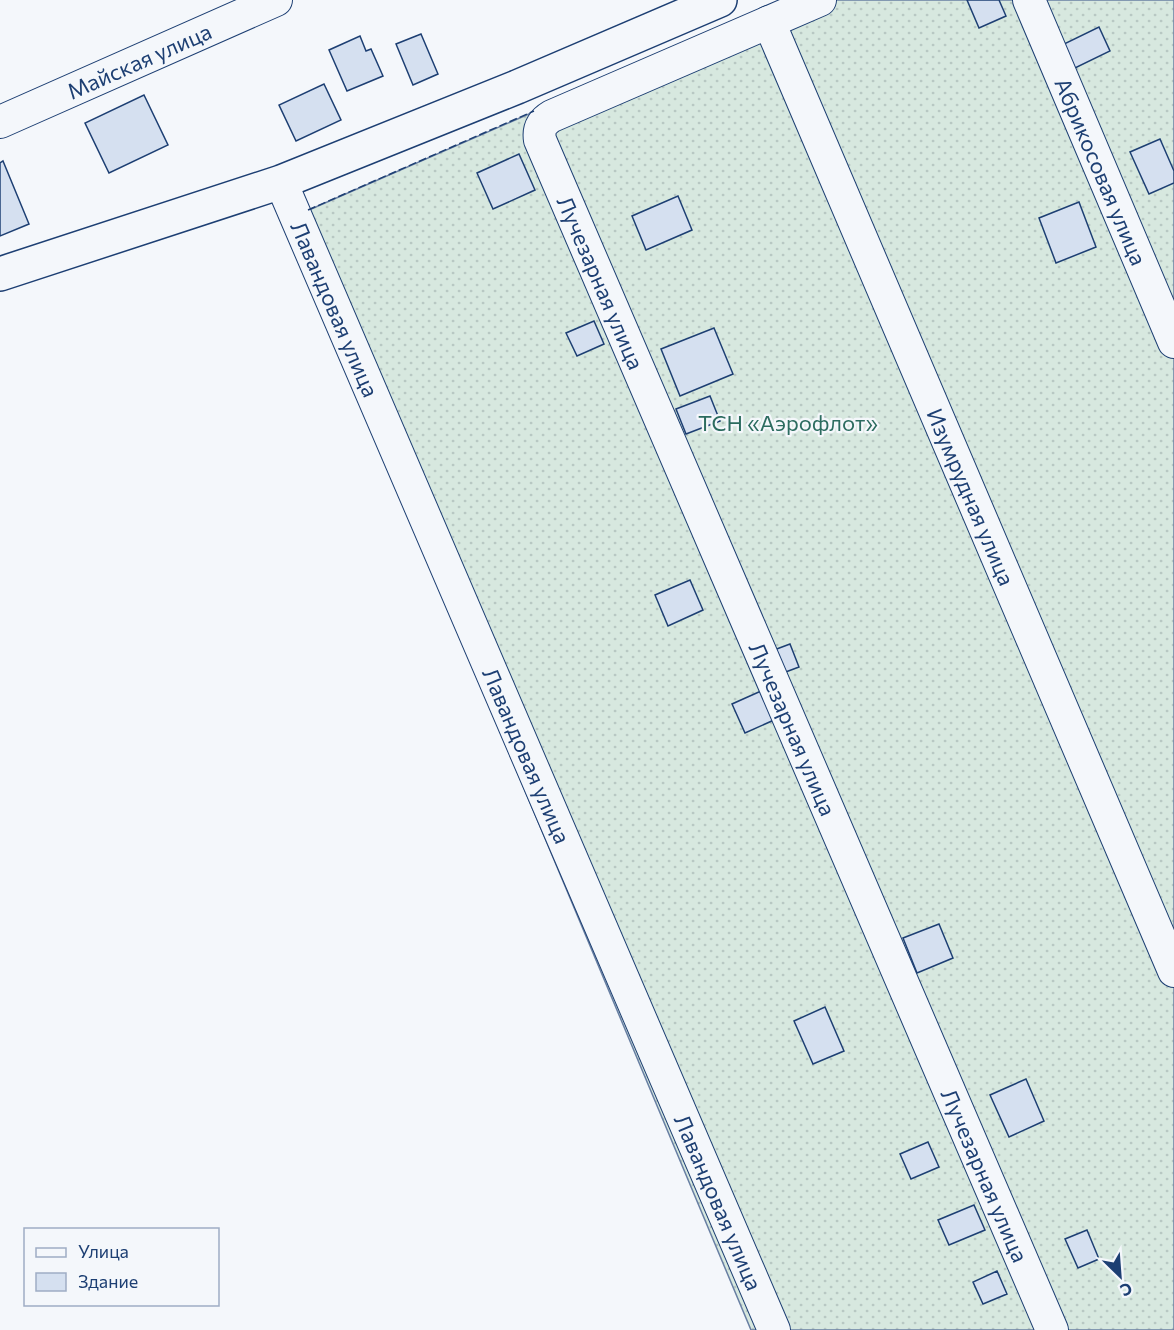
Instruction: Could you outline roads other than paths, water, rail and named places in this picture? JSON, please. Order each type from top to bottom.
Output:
[{"type":"main road","points":[[0,274],[281,182],[517,87],[720,0]]},
{"type":"street","name":"Майская улица","points":[[0,122],[276,0]]},
{"type":"street","points":[[769,22],[820,0]]},
{"type":"street","name":"Абрикосовая улица","points":[[1029,0],[1174,342]]},
{"type":"street","name":"Лучезарная улица","points":[[769,22],[552,116],[541,125],[540,140],[1052,1330]]},
{"type":"street","name":"Изумрудная улица","points":[[769,22],[1174,972]]},
{"type":"street","name":"Лавандовая улица","points":[[281,182],[774,1330]]},
{"type":"park label","name":"ТСН «Аэрофлот»","points":[[788,422]]}]
